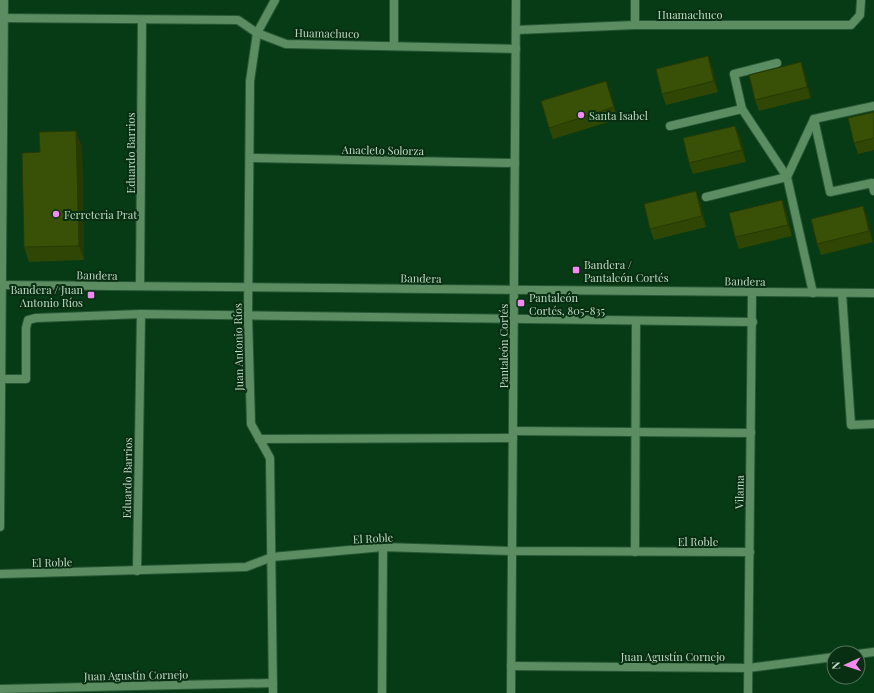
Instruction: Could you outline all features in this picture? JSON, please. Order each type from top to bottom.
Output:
[{"type":"street","points":[[0,527],[2,378],[2,18],[4,0]]},
{"type":"street","name":"Juan Antonio Ríos","points":[[273,693],[270,458],[251,424],[248,316],[250,81],[257,33],[276,0]]},
{"type":"street","points":[[394,0],[394,45]]},
{"type":"street","name":"Pantaleón Cortés","points":[[511,693],[516,0]]},
{"type":"street","points":[[635,0],[635,25]]},
{"type":"street","name":"Huamachuco","points":[[516,30],[635,25],[851,25],[860,15],[861,0]]},
{"type":"street","name":"Huamachuco","points":[[2,18],[238,20],[257,33],[286,44],[394,45],[516,49]]},
{"type":"street","name":"Eduardo Barrios","points":[[140,286],[142,20]]},
{"type":"street","points":[[777,63],[734,74],[742,109],[787,177],[813,293]]},
{"type":"street","points":[[814,118],[874,106]]},
{"type":"street","points":[[670,126],[742,109]]},
{"type":"street","points":[[787,177],[814,118]]},
{"type":"street","points":[[814,118],[830,192],[872,183],[874,191]]},
{"type":"street","name":"Anacleto Solorza","points":[[250,158],[515,163]]},
{"type":"street","points":[[706,197],[787,177]]},
{"type":"street","name":"Bandera","points":[[2,285],[874,293]]},
{"type":"street","name":"Vilama","points":[[748,693],[752,292]]},
{"type":"street","points":[[842,293],[851,425],[874,424]]},
{"type":"street","points":[[2,378],[26,379],[28,320],[36,318],[141,314],[752,322]]},
{"type":"street","name":"Eduardo Barrios","points":[[137,571],[141,314]]},
{"type":"street","points":[[635,552],[636,321]]},
{"type":"street","points":[[259,439],[635,432],[751,433]]},
{"type":"street","points":[[382,693],[383,547]]},
{"type":"street","name":"El Roble","points":[[0,574],[246,567],[272,557],[383,547],[635,552],[750,552]]},
{"type":"street","name":"Juan Agustín Cornejo","points":[[511,666],[748,668],[826,658]]},
{"type":"street","name":"Juan Agustín Cornejo","points":[[0,690],[273,683]]},
{"type":"building","points":[[708,56],[714,81],[662,94],[656,69]]},
{"type":"building","points":[[801,62],[807,87],[755,100],[749,75]]},
{"type":"building","points":[[606,81],[614,107],[549,128],[541,101]]},
{"type":"building","points":[[874,112],[874,138],[854,143],[848,118]]},
{"type":"building","points":[[735,126],[742,150],[689,163],[683,138]]},
{"type":"building","name":"Ferreteria Prat","points":[[76,131],[79,246],[24,247],[22,153],[40,152],[39,132]]},
{"type":"building","points":[[696,191],[702,216],[650,229],[644,204]]},
{"type":"building","points":[[782,200],[788,225],[735,237],[729,213]]},
{"type":"building","points":[[863,206],[869,231],[817,244],[811,219]]},
{"type":"place","name":"Santa Isabel","points":[[581,115]]},
{"type":"place","name":"Ferreteria Prat","points":[[56,214]]},
{"type":"place","name":"Bandera / Pantaleón Cortés","points":[[576,270]]},
{"type":"place","name":"Bandera / Juan Antonio Ríos","points":[[91,295]]},
{"type":"place","name":"Pantaleón Cortés, 805-835","points":[[521,303]]}]
